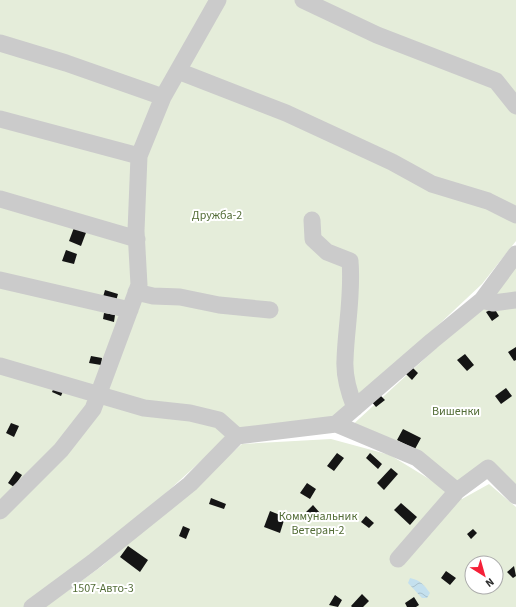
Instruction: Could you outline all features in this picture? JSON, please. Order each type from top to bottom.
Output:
[{"type":"lane","points":[[0,511],[61,450],[93,409],[139,285],[136,239],[139,156],[163,97],[218,0]]},
{"type":"lane","points":[[303,0],[377,35],[496,81],[516,106]]},
{"type":"lane","points":[[0,43],[66,63],[163,97]]},
{"type":"lane","points":[[178,71],[286,113],[392,162],[432,184],[488,201],[516,215]]},
{"type":"lane","points":[[0,119],[139,156]]},
{"type":"lane","points":[[0,199],[136,239]]},
{"type":"lane","points":[[312,220],[313,239],[327,252],[350,261],[351,284],[344,361],[348,389],[354,408]]},
{"type":"lane","points":[[336,424],[482,300],[516,254]]},
{"type":"lane","points":[[0,280],[130,310]]},
{"type":"lane","points":[[136,292],[153,296],[180,297],[219,305],[270,310]]},
{"type":"lane","points":[[482,300],[494,304],[516,300]]},
{"type":"lane","points":[[0,366],[98,396],[144,408],[190,413],[219,420],[237,436]]},
{"type":"lane","points":[[32,607],[93,562],[190,484],[237,436],[336,424],[417,458],[457,491]]},
{"type":"lane","points":[[398,559],[457,491],[488,468],[516,496]]},
{"type":"green space","name":"Дружба-2","points":[[0,0],[516,0],[516,241],[482,284],[338,419],[237,428],[107,547],[26,607],[0,607]]},
{"type":"green space","name":"Вишенки","points":[[516,260],[516,495],[489,471],[464,485],[348,429],[457,329]]},
{"type":"green space","name":"Коммунальник Ветеран-2","points":[[331,439],[390,455],[462,499],[489,484],[516,507],[516,607],[45,607],[102,566],[242,444]]},
{"type":"water","points":[[410,578],[422,583],[430,593],[427,598],[422,598],[408,583]]},
{"type":"building","points":[[75,225],[87,230],[81,246],[69,241]]},
{"type":"building","points":[[66,250],[77,254],[74,264],[62,261]]},
{"type":"building","points":[[105,290],[118,294],[116,301],[103,297]]},
{"type":"building","points":[[494,308],[499,316],[492,321],[486,312]]},
{"type":"building","points":[[104,313],[115,315],[114,322],[103,319]]},
{"type":"building","points":[[516,347],[516,360],[514,361],[508,352]]},
{"type":"building","points":[[465,354],[474,365],[467,371],[457,360]]},
{"type":"building","points":[[91,356],[102,358],[101,365],[89,363]]},
{"type":"building","points":[[411,366],[418,373],[412,380],[404,372]]},
{"type":"building","points":[[55,385],[64,389],[61,396],[52,392]]},
{"type":"building","points":[[506,388],[512,396],[501,404],[495,396]]},
{"type":"building","points":[[379,394],[385,400],[376,407],[371,401]]},
{"type":"building","points":[[11,423],[19,426],[14,437],[6,433]]},
{"type":"building","points":[[403,429],[421,438],[415,449],[397,440]]},
{"type":"building","points":[[337,453],[344,458],[334,471],[327,466]]},
{"type":"building","points":[[370,453],[382,464],[378,469],[366,458]]},
{"type":"building","points":[[391,468],[398,474],[384,490],[377,483]]},
{"type":"building","points":[[16,471],[22,475],[14,487],[8,483]]},
{"type":"building","points":[[307,483],[316,489],[310,499],[300,493]]},
{"type":"building","points":[[211,498],[226,504],[224,509],[209,504]]},
{"type":"building","points":[[401,503],[417,517],[410,525],[394,510]]},
{"type":"building","points":[[313,505],[320,513],[312,520],[305,513]]},
{"type":"building","points":[[270,511],[285,517],[280,533],[264,527]]},
{"type":"building","points":[[366,516],[374,523],[369,528],[361,522]]},
{"type":"building","points":[[183,526],[190,529],[186,539],[179,536]]},
{"type":"building","points":[[473,529],[477,533],[471,539],[467,534]]},
{"type":"building","points":[[128,546],[148,560],[140,572],[120,557]]},
{"type":"building","points":[[514,566],[516,576],[513,578],[507,572]]},
{"type":"building","points":[[446,571],[456,578],[450,585],[441,578]]},
{"type":"building","points":[[362,594],[369,601],[363,607],[352,607],[351,606]]},
{"type":"building","points":[[335,595],[342,600],[338,607],[329,605]]},
{"type":"building","points":[[414,597],[419,605],[416,607],[407,607],[405,603]]},
{"type":"park label","name":"1507-Авто-3","points":[[103,588]]}]
